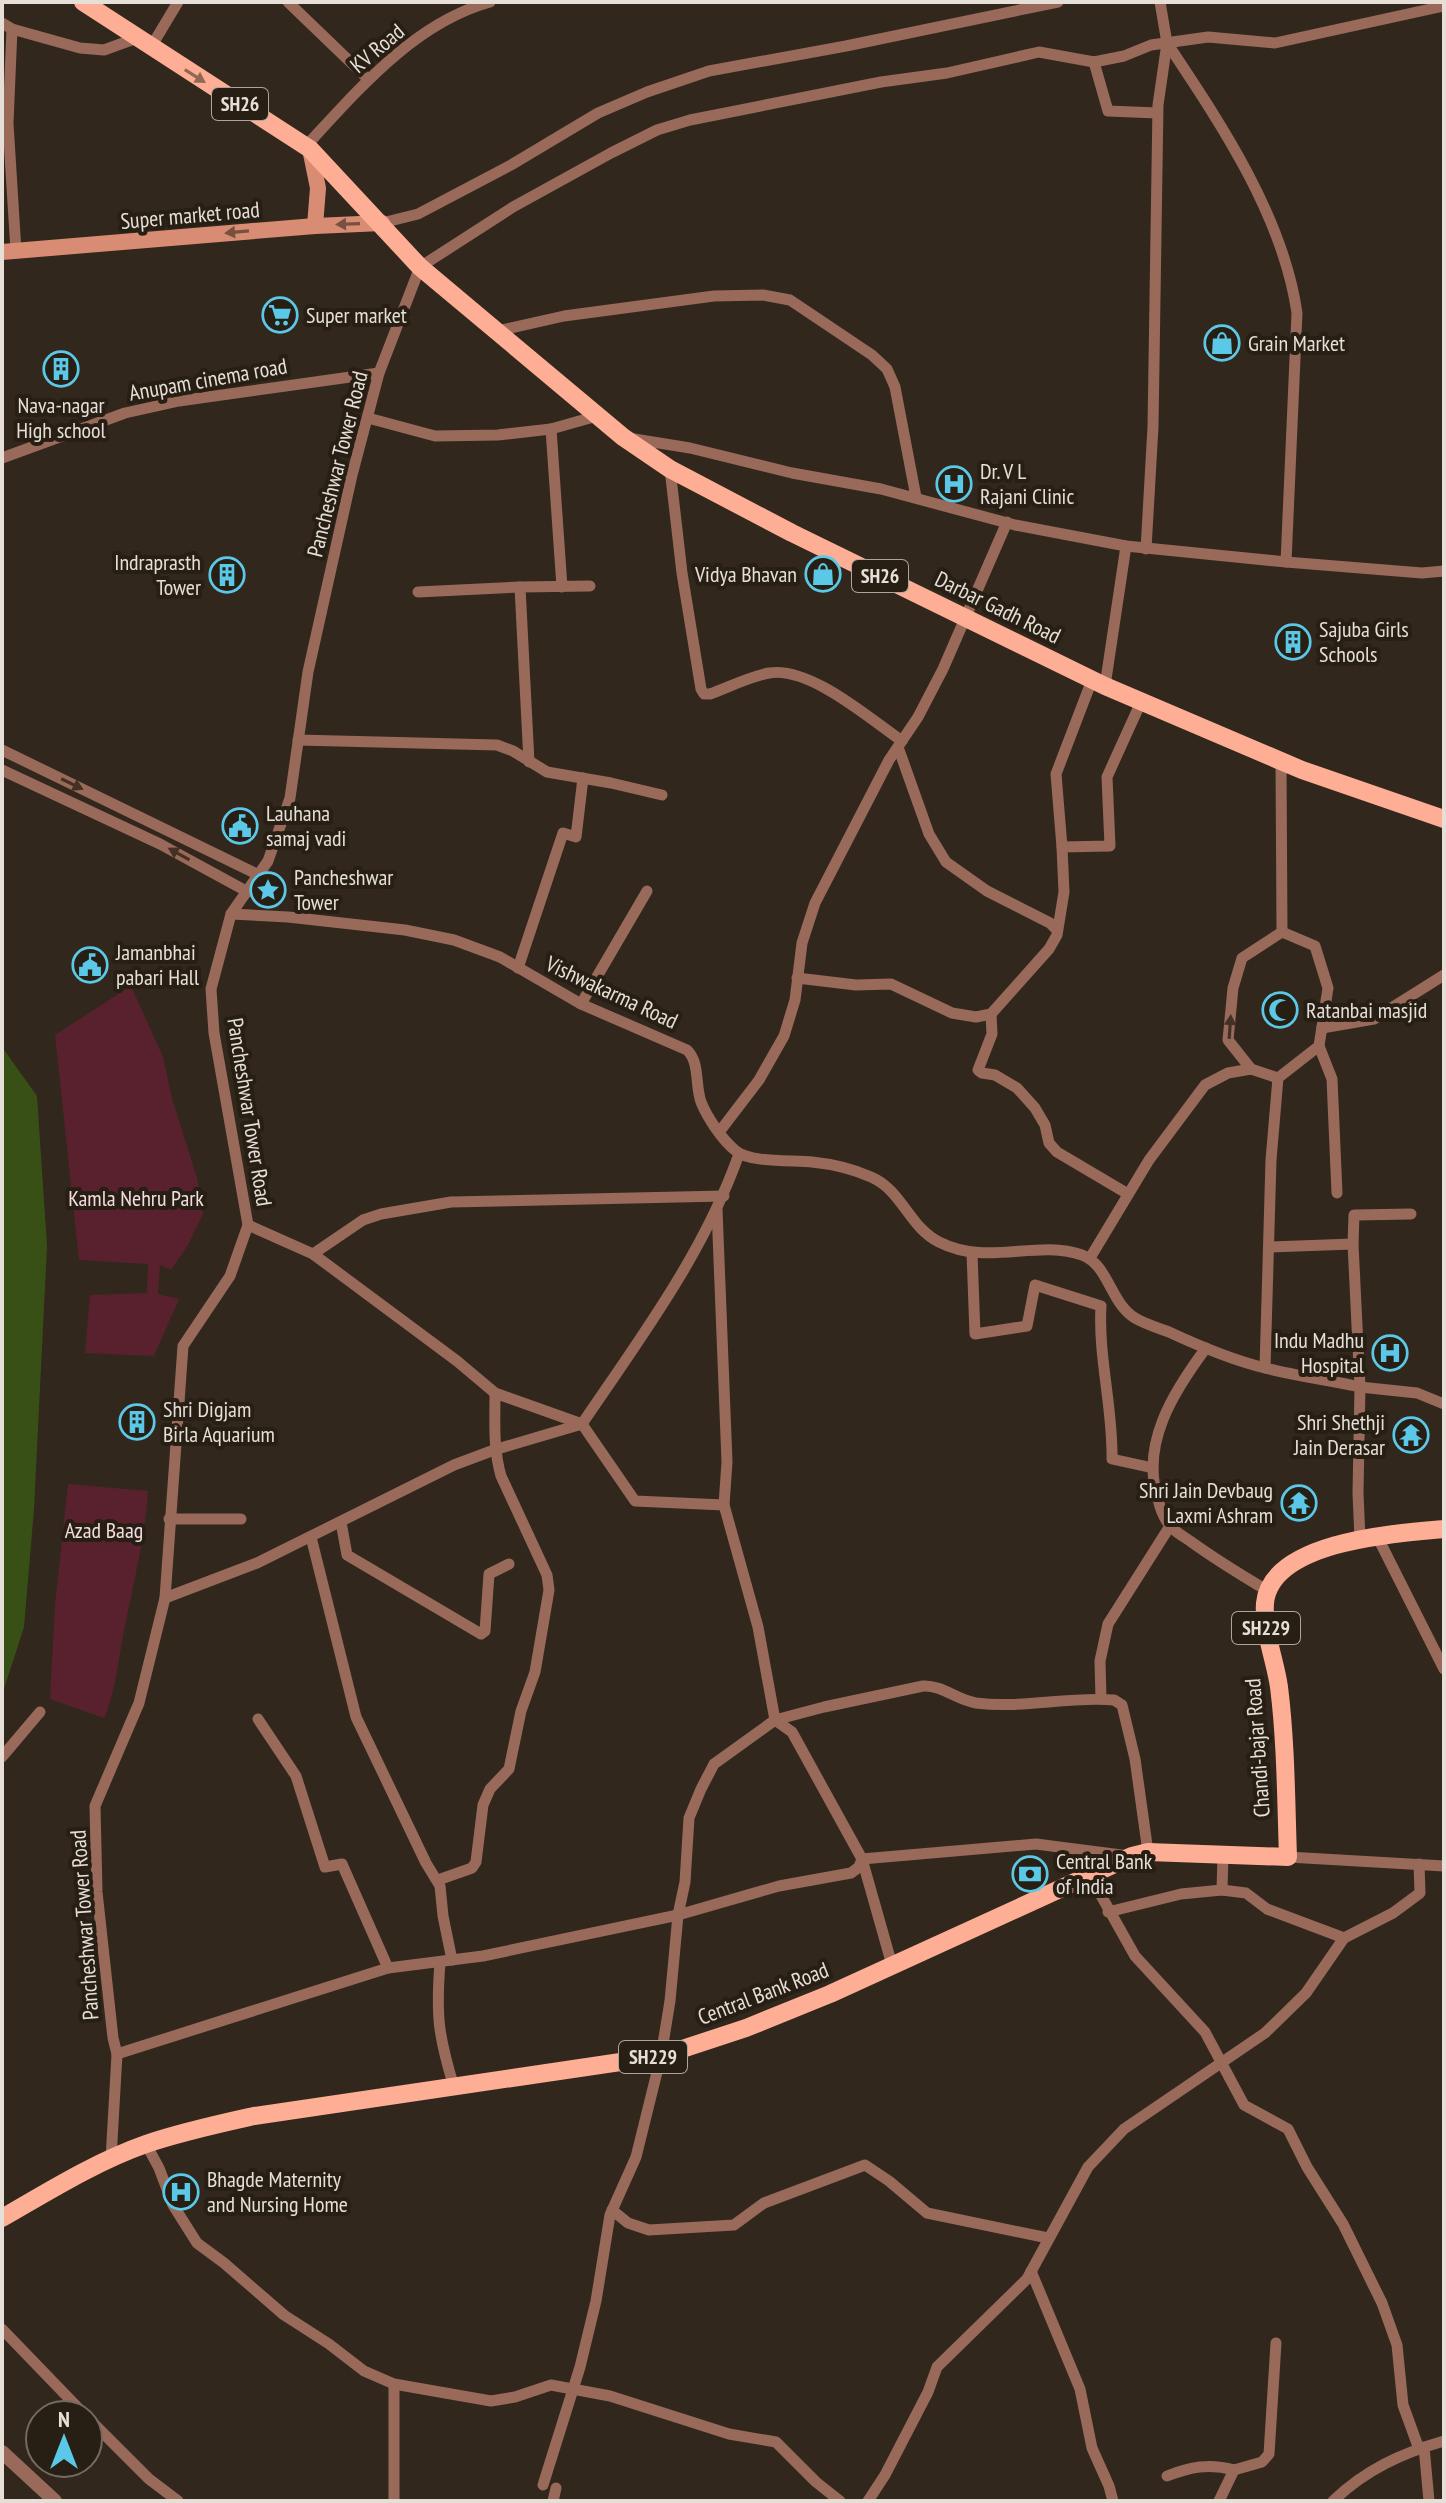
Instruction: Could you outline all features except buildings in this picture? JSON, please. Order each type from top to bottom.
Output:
[{"type":"main road","name":"SH26","points":[[83,2],[308,148],[382,223]]},
{"type":"main road","points":[[308,148],[318,188],[315,226]]},
{"type":"main road","name":"Super market road","points":[[9,251],[382,223]]},
{"type":"main road","name":"Darbar Gadh Road","points":[[382,223],[420,267],[597,416],[670,469],[792,533],[1141,702],[1281,760],[1444,819]]},
{"type":"main road","name":"SH229","points":[[1268,1591],[1279,1574],[1312,1553],[1368,1538],[1444,1529]]},
{"type":"main road","name":"Chandi-bajar Road","points":[[1268,1591],[1266,1629],[1284,1732],[1288,1857]]},
{"type":"main road","name":"Central Bank Road","points":[[2,2218],[111,2159],[146,2144],[254,2116],[661,2056],[746,2028],[830,1994],[1089,1874],[1140,1854],[1288,1857]]},
{"type":"street","points":[[9,251],[7,26],[80,48],[104,50],[144,42],[178,2]]},
{"type":"street","points":[[288,2],[368,79]]},
{"type":"street","name":"KV Road","points":[[308,148],[368,79],[413,42],[456,8],[490,2]]},
{"type":"street","points":[[382,223],[418,214],[511,165],[598,113],[709,71],[1058,2]]},
{"type":"street","points":[[1146,549],[1153,427],[1157,113],[1167,43],[1160,2]]},
{"type":"street","points":[[420,267],[513,207],[611,153],[657,130],[690,120],[881,82],[947,73],[1039,52],[1094,62],[1167,43],[1208,37],[1275,43],[1443,7]]},
{"type":"street","points":[[1167,43],[1209,106],[1257,194],[1279,239],[1292,278],[1297,313],[1286,562]]},
{"type":"street","points":[[1094,62],[1108,111],[1157,113]]},
{"type":"street","name":"Pancheshwar Tower Road","points":[[111,2159],[117,2054],[97,1892],[95,1806],[139,1703],[165,1598],[183,1346],[230,1276],[248,1225],[214,1033],[211,989],[231,914],[268,861],[290,798],[308,672],[352,475],[379,373],[420,267]]},
{"type":"street","points":[[497,331],[564,316],[714,296],[763,295],[790,300],[872,355],[887,369],[895,387],[916,497]]},
{"type":"street","name":"Anupam cinema road","points":[[2,458],[125,413],[179,401],[379,373]]},
{"type":"street","points":[[368,418],[435,436],[498,435],[551,429],[597,416]]},
{"type":"street","points":[[551,429],[562,587]]},
{"type":"street","points":[[623,437],[690,448],[792,473],[916,497],[1007,522],[1126,546],[1422,573],[1444,571]]},
{"type":"street","points":[[670,469],[682,573],[704,694],[770,673],[795,675],[824,688],[900,744],[929,834],[946,862],[987,891],[1050,923],[1057,930]]},
{"type":"street","points":[[720,1131],[759,1080],[784,1036],[795,1000],[802,943],[815,903],[943,669],[1007,522]]},
{"type":"street","points":[[797,978],[856,985],[891,984],[952,1013],[976,1017],[991,1014],[1049,949],[1057,930],[1064,892],[1056,774],[1099,683],[1126,546]]},
{"type":"street","points":[[418,592],[590,586]]},
{"type":"street","points":[[520,587],[529,762]]},
{"type":"street","points":[[1062,847],[1110,846],[1107,777],[1141,702]]},
{"type":"street","points":[[298,740],[497,745],[547,772],[662,795]]},
{"type":"street","points":[[2,750],[259,875]]},
{"type":"street","points":[[1281,760],[1282,932]]},
{"type":"street","points":[[2,770],[160,844],[248,892]]},
{"type":"street","points":[[518,968],[563,833],[576,837],[583,778]]},
{"type":"street","points":[[581,1004],[647,891]]},
{"type":"street","name":"Vishwakarma Road","points":[[231,914],[405,930],[454,940],[500,957],[581,1004],[687,1050],[694,1062],[701,1102],[739,1154]]},
{"type":"street","points":[[1282,932],[1315,946],[1328,988],[1319,1046],[1332,1079],[1337,1193]]},
{"type":"street","points":[[1251,1069],[1228,1040],[1233,988],[1242,958],[1282,932]]},
{"type":"street","points":[[1322,1028],[1374,1019],[1444,975]]},
{"type":"street","points":[[991,1014],[992,1034],[978,1070],[995,1075],[1017,1088],[1035,1108],[1045,1125],[1049,1143],[1057,1152],[1128,1194]]},
{"type":"street","points":[[1265,1368],[1271,1160],[1278,1078],[1319,1046]]},
{"type":"street","points":[[1090,1258],[1149,1160],[1205,1085],[1228,1073],[1251,1069],[1278,1078]]},
{"type":"street","points":[[165,1598],[257,1563],[454,1465],[582,1424],[679,1282],[724,1196],[739,1154],[816,1162],[869,1176],[895,1193],[921,1232],[941,1244],[972,1253],[1053,1250],[1090,1258],[1099,1267],[1123,1307],[1135,1318],[1206,1348],[1265,1368],[1360,1387],[1417,1393],[1444,1404]]},
{"type":"street","points":[[313,1254],[363,1220],[451,1202],[724,1196]]},
{"type":"street","points":[[717,1209],[727,1462],[724,1505],[758,1627],[775,1720],[792,1732],[862,1859],[892,1965]]},
{"type":"street","points":[[1411,1214],[1354,1215],[1368,1538],[1444,1669]]},
{"type":"street","points":[[248,1225],[313,1254],[495,1393],[582,1424],[635,1501],[724,1505]]},
{"type":"street","points":[[1269,1247],[1353,1244]]},
{"type":"street","points":[[972,1253],[975,1334],[1027,1326],[1035,1285],[1101,1306],[1100,1333],[1112,1426],[1112,1459],[1153,1468]]},
{"type":"street","points":[[1206,1348],[1170,1404],[1156,1439],[1153,1468],[1155,1491],[1170,1526],[1212,1557],[1268,1591]]},
{"type":"street","points":[[438,1880],[472,1868],[476,1862],[483,1805],[490,1789],[506,1774],[513,1756],[521,1711],[535,1672],[549,1590],[547,1575],[501,1476],[494,1450],[495,1393]]},
{"type":"street","points":[[169,1519],[241,1519]]},
{"type":"street","points":[[341,1522],[347,1555],[481,1634],[485,1631],[489,1574],[509,1564]]},
{"type":"street","points":[[1101,1699],[1100,1661],[1108,1624],[1170,1526]]},
{"type":"street","points":[[311,1537],[356,1717],[426,1863],[438,1880],[446,1961],[437,2002],[439,2036],[454,2087]]},
{"type":"street","points":[[543,2485],[580,2367],[596,2301],[612,2210],[636,2157],[661,2056],[678,1915],[685,1882],[689,1818],[714,1764],[775,1720],[930,1686],[963,1700],[1001,1705],[1101,1699],[1114,1700],[1122,1705],[1135,1759],[1140,1854],[1036,1844],[862,1859]]},
{"type":"street","points":[[2,1757],[40,1712]]},
{"type":"street","points":[[258,1719],[296,1776],[325,1867],[342,1864],[388,1968]]},
{"type":"street","points":[[1222,1890],[1223,1855]]},
{"type":"street","name":"Central Bank Road","points":[[1288,1857],[1444,1866]]},
{"type":"street","points":[[117,2054],[388,1968],[446,1961],[678,1915],[779,1886],[851,1873],[859,1867],[862,1859]]},
{"type":"street","points":[[868,2501],[928,2392],[937,2367],[1027,2279],[1088,2167],[1124,2129],[1265,2033],[1306,1993],[1344,1938],[1393,1913],[1420,1893],[1419,1864]]},
{"type":"street","points":[[1089,1874],[1135,1956],[1205,2032],[1244,2105],[1288,2129],[1307,2167],[1343,2224],[1382,2303],[1397,2345],[1403,2405],[1421,2448],[1429,2501]]},
{"type":"street","points":[[1108,1912],[1181,1894],[1222,1890],[1246,1893],[1267,1909],[1344,1938]]},
{"type":"street","points":[[146,2144],[173,2205],[197,2243],[284,2315],[364,2371],[394,2384],[491,2401],[551,2385],[610,2396],[729,2434],[776,2442],[840,2501]]},
{"type":"street","points":[[612,2210],[628,2223],[649,2230],[734,2225],[764,2203],[865,2165],[927,2213],[1048,2238]]},
{"type":"street","points":[[1031,2271],[1080,2389],[1092,2448],[1113,2501]]},
{"type":"street","points":[[2,2329],[69,2399]]},
{"type":"street","points":[[1167,2476],[1199,2467],[1217,2466],[1234,2470],[1262,2462],[1269,2454],[1276,2343]]},
{"type":"street","points":[[394,2384],[394,2501]]},
{"type":"street","points":[[104,2435],[149,2479],[178,2501]]},
{"type":"street","points":[[1333,2501],[1379,2465],[1444,2441]]},
{"type":"street","points":[[2,2452],[55,2501]]},
{"type":"street","points":[[1219,2501],[1234,2470]]},
{"type":"street","points":[[553,2501],[556,2488]]},
{"type":"green space","name":"Kamla Nehru Park","points":[[131,986],[163,1057],[171,1095],[197,1178],[203,1214],[171,1270],[160,1265],[158,1294],[179,1299],[154,1356],[85,1353],[90,1295],[147,1293],[148,1264],[79,1260],[55,1035]]},
{"type":"green space","name":"Azad Baag","points":[[68,1484],[148,1491],[142,1542],[117,1673],[104,1718],[50,1699],[55,1605]]},
{"type":"shaded area","points":[[2,1047],[37,1096],[47,1246],[34,1509],[24,1627],[2,1695]]},
{"type":"place","name":"Super market","points":[[280,315]]},
{"type":"place","name":"Grain Market","points":[[1222,343]]},
{"type":"place","name":"Nava-nagar High school","points":[[61,369]]},
{"type":"place","name":"Dr. V L Rajani Clinic","points":[[954,484]]},
{"type":"place","name":"Vidya Bhavan","points":[[823,574]]},
{"type":"place","name":"Indraprasth Tower","points":[[227,575]]},
{"type":"place","name":"Sajuba Girls Schools","points":[[1293,642]]},
{"type":"place","name":"Lauhana samaj vadi","points":[[240,826]]},
{"type":"place","name":"Pancheshwar Tower","points":[[268,890]]},
{"type":"place","name":"Jamanbhai pabari Hall","points":[[90,965]]},
{"type":"place","name":"Ratanbai masjid","points":[[1280,1010]]},
{"type":"place","name":"Indu Madhu Hospital","points":[[1390,1353]]},
{"type":"place","name":"Shri Digjam Birla Aquarium","points":[[137,1422]]},
{"type":"place","name":"Shri Shethji Jain Derasar","points":[[1411,1435]]},
{"type":"place","name":"Shri Jain Devbaug Laxmi Ashram","points":[[1299,1503]]},
{"type":"place","name":"Central Bank of India","points":[[1030,1874]]},
{"type":"place","name":"Bhagde Maternity and Nursing Home","points":[[181,2192]]}]
